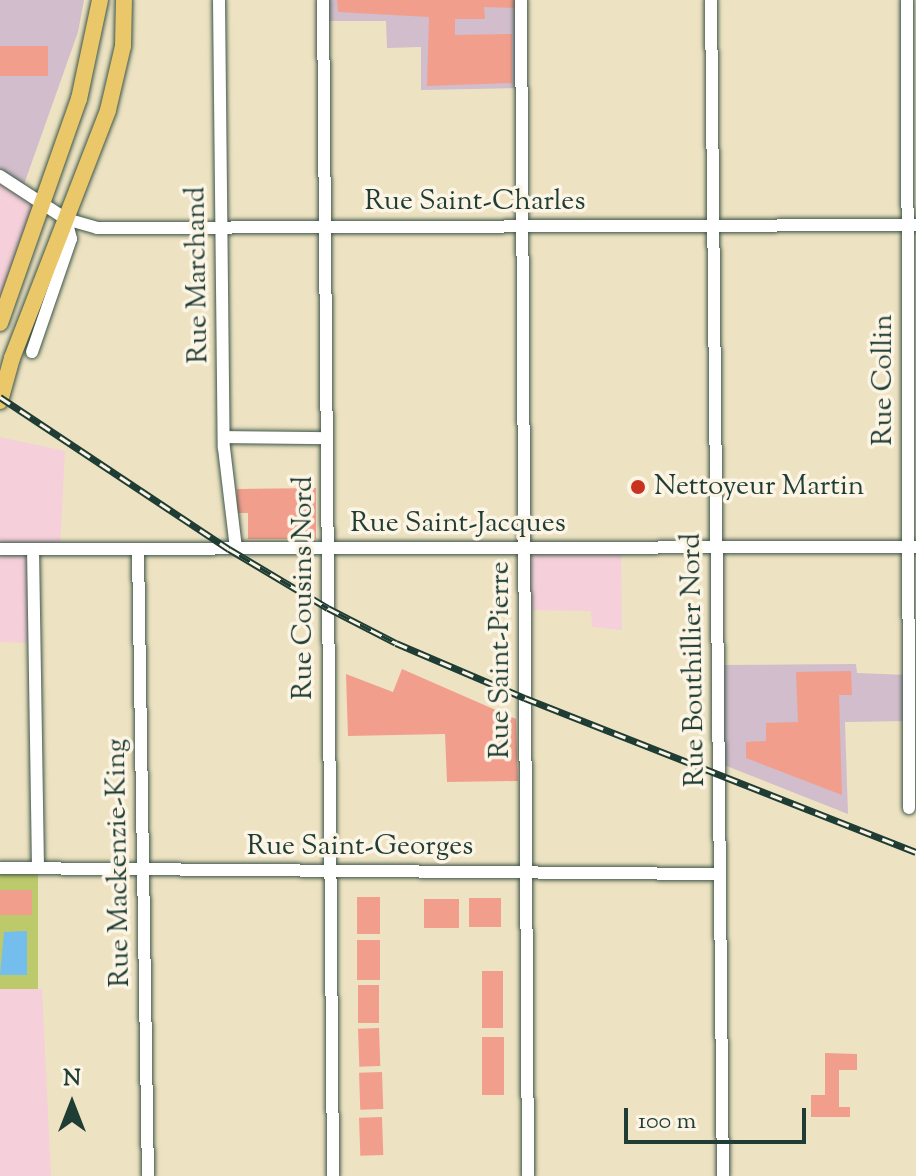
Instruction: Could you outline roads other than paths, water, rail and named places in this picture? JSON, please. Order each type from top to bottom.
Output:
[{"type":"main road","points":[[93,149],[76,136],[79,99],[100,0]]},
{"type":"main road","points":[[0,401],[12,358],[108,110],[123,46],[124,0]]},
{"type":"main road","points":[[0,323],[79,99]]},
{"type":"street","name":"Rue Marchand","points":[[219,0],[224,437],[236,548]]},
{"type":"street","name":"Rue Cousins Nord","points":[[323,0],[333,1176]]},
{"type":"street","name":"Rue Saint-Pierre","points":[[521,0],[528,1176]]},
{"type":"street","name":"Rue Bouthillier Nord","points":[[711,0],[723,1176]]},
{"type":"street","name":"Rue Collin","points":[[907,0],[912,225],[909,808]]},
{"type":"street","name":"Rue Saint-Charles","points":[[0,176],[66,219],[97,228],[912,225]]},
{"type":"street","points":[[32,352],[71,239],[66,219]]},
{"type":"street","points":[[224,437],[327,438]]},
{"type":"street","name":"Rue Saint-Jacques","points":[[0,549],[912,547]]},
{"type":"street","points":[[33,549],[38,868]]},
{"type":"street","name":"Rue Mackenzie-King","points":[[138,549],[148,1176]]},
{"type":"street","name":"Rue Saint-Georges","points":[[0,868],[720,874]]},
{"type":"water","points":[[27,931],[27,975],[0,975],[4,932]]},
{"type":"railway","points":[[0,397],[229,549],[328,608],[396,643],[525,698],[916,852]]},
{"type":"place","name":"Nettoyeur Martin","points":[[638,487]]}]
